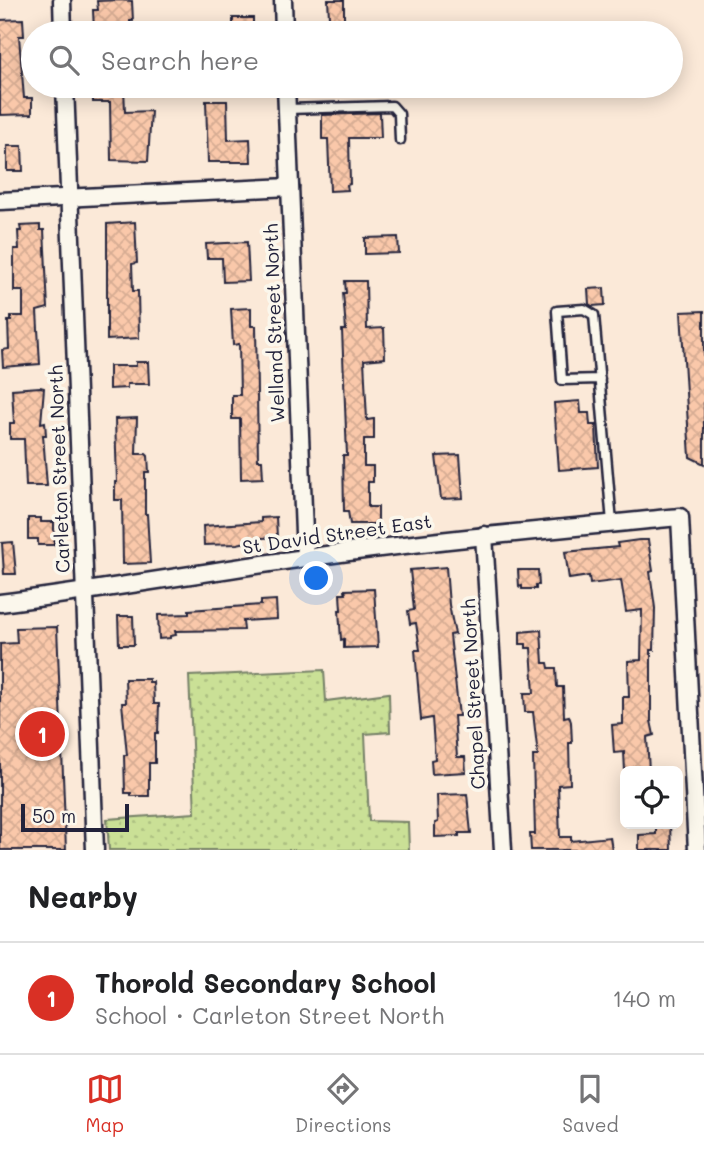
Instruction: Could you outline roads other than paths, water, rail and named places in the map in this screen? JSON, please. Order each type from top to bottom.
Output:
[{"type":"street","points":[[62,0],[63,21]]},
{"type":"street","points":[[283,0],[284,21]]},
{"type":"street","name":"Carleton Street North","points":[[65,98],[94,850]]},
{"type":"street","name":"Welland Street North","points":[[287,98],[305,558]]},
{"type":"street","points":[[0,201],[290,187]]},
{"type":"street","name":"St David Street East","points":[[0,603],[305,558],[484,535],[680,517],[696,850]]},
{"type":"street","name":"Chapel Street North","points":[[484,535],[503,850]]},
{"type":"lane","points":[[287,109],[392,106],[399,114],[400,140]]},
{"type":"lane","points":[[600,379],[562,380],[557,311],[584,309],[594,315],[600,379],[612,523]]},
{"type":"place","name":"Thorold Secondary School","points":[[42,734]]}]
